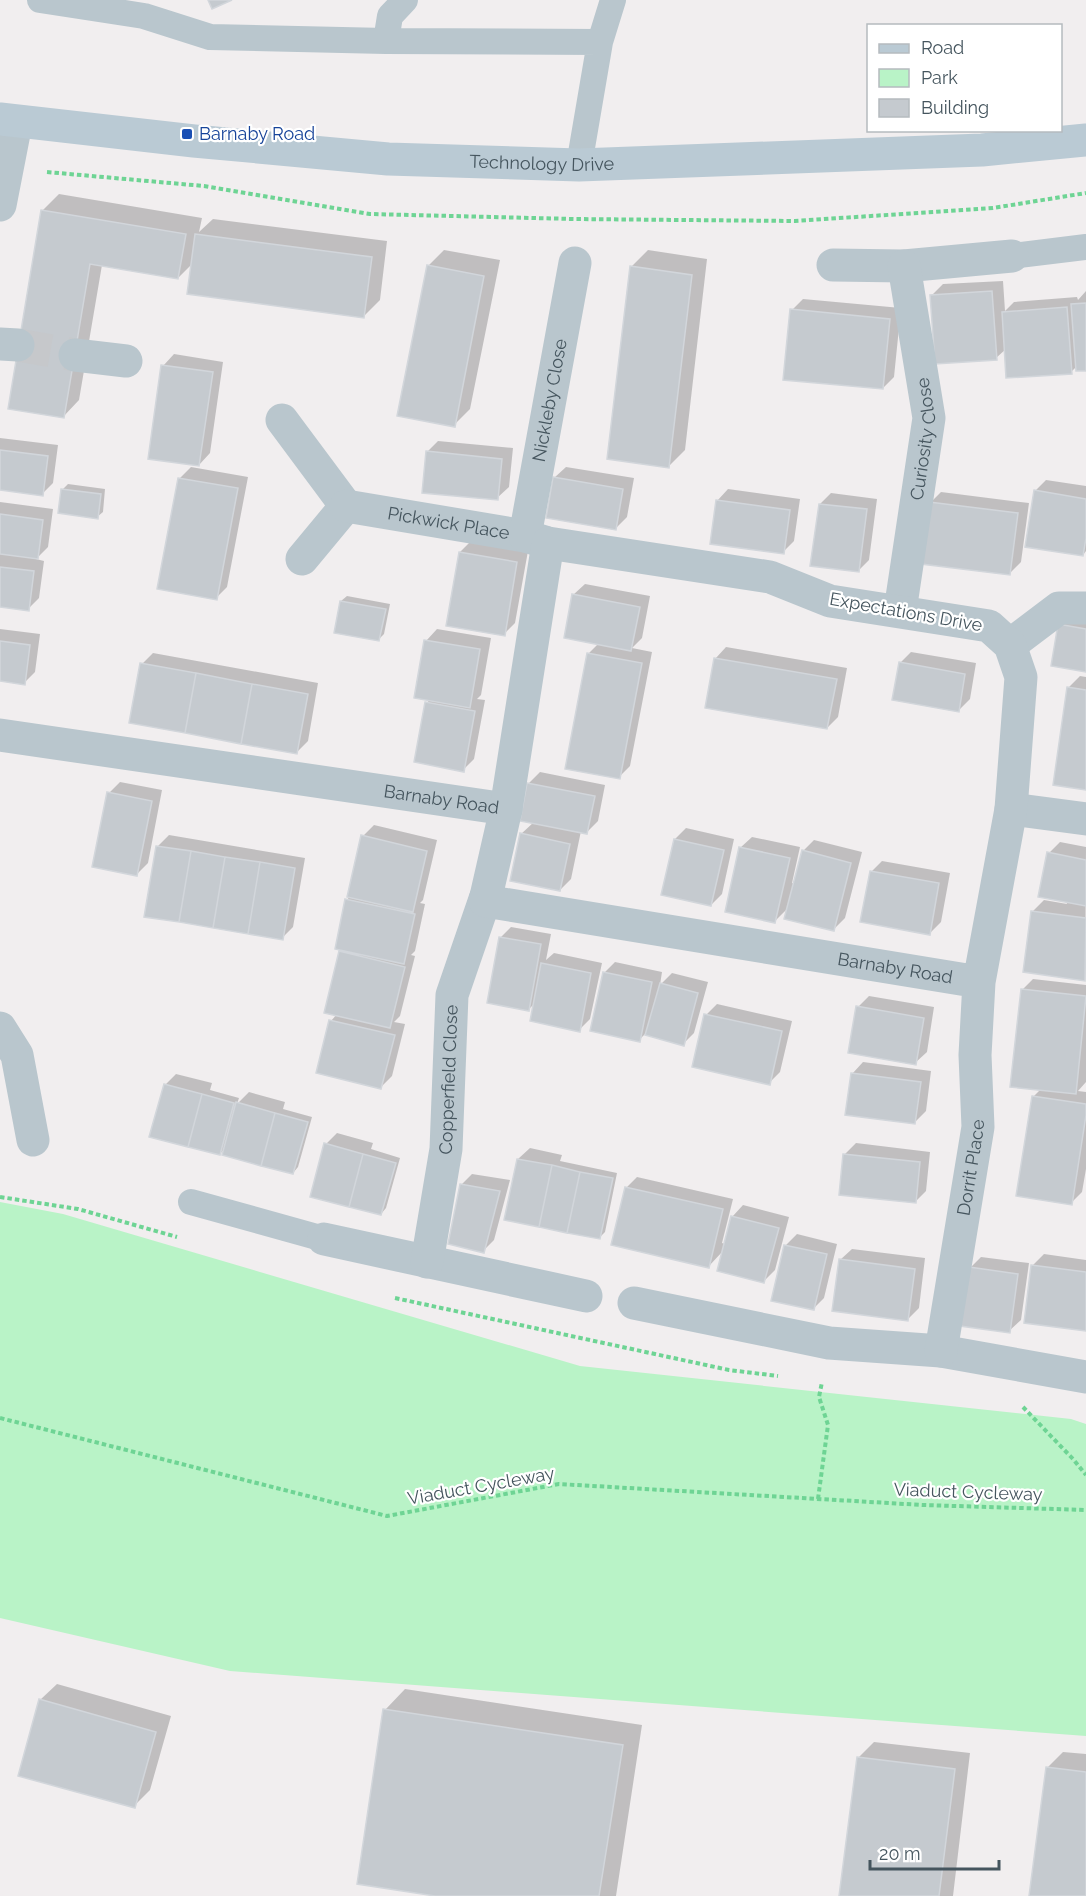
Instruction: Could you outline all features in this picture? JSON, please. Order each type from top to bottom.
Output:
[{"type":"street","name":"Technology Drive","points":[[8,121],[388,159],[579,165],[982,150],[1086,140]]},
{"type":"street","points":[[0,205],[8,121]]},
{"type":"street","points":[[833,265],[904,266],[1012,255]]},
{"type":"street","name":"Nickleby Close","points":[[536,539],[575,263]]},
{"type":"street","name":"Curiosity Close","points":[[900,610],[929,418],[904,266]]},
{"type":"street","points":[[75,355],[126,361]]},
{"type":"street","points":[[282,420],[346,506],[302,559]]},
{"type":"street","name":"Pickwick Place","points":[[346,506],[536,539]]},
{"type":"street","points":[[506,809],[536,539]]},
{"type":"street","name":"Expectations Drive","points":[[536,539],[770,577],[830,601],[900,610],[989,626],[1010,645],[1022,677],[1011,809],[979,982]]},
{"type":"street","points":[[1010,645],[1059,608],[1086,608]]},
{"type":"street","name":"Barnaby Road","points":[[0,735],[506,809],[484,901],[979,982]]},
{"type":"street","points":[[1011,809],[1086,819]]},
{"type":"street","name":"Copperfield Close","points":[[428,1262],[446,1149],[452,995],[485,899]]},
{"type":"street","name":"Dorrit Place","points":[[942,1350],[978,1127],[975,1055],[979,982]]},
{"type":"street","points":[[0,1028],[17,1055],[33,1140]]},
{"type":"street","points":[[324,1239],[586,1296]]},
{"type":"street","points":[[634,1303],[829,1343],[942,1350],[1086,1377]]},
{"type":"lane","points":[[40,0],[144,16],[210,37],[600,42]]},
{"type":"lane","points":[[386,41],[390,16],[405,0]]},
{"type":"lane","points":[[579,165],[600,42],[613,0]]},
{"type":"lane","points":[[1012,255],[1086,247]]},
{"type":"lane","points":[[191,1202],[324,1239]]},
{"type":"path","points":[[818,1499],[828,1425],[819,1397],[829,1343]]},
{"type":"path","points":[[1018,1402],[1086,1475]]},
{"type":"path","name":"Viaduct Cycleway","points":[[0,1418],[387,1516],[559,1484],[923,1505],[1086,1510]]},
{"type":"green space","points":[[0,1202],[63,1214],[580,1366],[1071,1419],[1086,1424],[1086,1736],[230,1671],[0,1618]]},
{"type":"building","points":[[208,0],[232,0],[212,9]]},
{"type":"building","points":[[41,210],[186,234],[178,279],[90,264],[64,418],[8,409]]},
{"type":"building","points":[[195,234],[372,257],[364,318],[187,294]]},
{"type":"building","points":[[427,265],[484,276],[455,427],[397,416]]},
{"type":"building","points":[[630,266],[692,275],[669,468],[607,459]]},
{"type":"building","points":[[992,291],[997,360],[935,364],[930,295]]},
{"type":"building","points":[[1086,303],[1086,371],[1076,371],[1071,304]]},
{"type":"building","points":[[1067,307],[1072,374],[1006,378],[1002,312]]},
{"type":"building","points":[[790,309],[890,319],[883,389],[783,380]]},
{"type":"building","points":[[161,365],[213,372],[199,466],[148,459]]},
{"type":"building","points":[[0,450],[48,456],[43,496],[0,490]]},
{"type":"building","points":[[426,451],[502,459],[498,500],[422,493]]},
{"type":"building","points":[[553,477],[623,489],[616,530],[546,518]]},
{"type":"building","points":[[178,478],[238,488],[217,600],[157,589]]},
{"type":"building","points":[[61,489],[101,494],[98,519],[58,513]]},
{"type":"building","points":[[1034,490],[1086,499],[1086,538],[1083,556],[1025,547]]},
{"type":"building","points":[[716,500],[790,510],[784,554],[710,544]]},
{"type":"building","points":[[929,502],[1018,513],[1010,575],[921,564]]},
{"type":"building","points":[[819,504],[867,509],[859,572],[810,566]]},
{"type":"building","points":[[0,514],[43,520],[38,559],[0,554]]},
{"type":"building","points":[[459,552],[517,562],[505,636],[446,626]]},
{"type":"building","points":[[0,567],[34,571],[29,611],[0,607]]},
{"type":"building","points":[[572,594],[640,607],[631,651],[564,638]]},
{"type":"building","points":[[340,601],[386,609],[379,641],[334,633]]},
{"type":"building","points":[[1058,624],[1086,629],[1086,672],[1051,666]]},
{"type":"building","points":[[424,640],[480,649],[470,708],[414,698]]},
{"type":"building","points":[[0,641],[30,645],[25,685],[0,681]]},
{"type":"building","points":[[587,653],[642,663],[620,779],[565,769]]},
{"type":"building","points":[[714,658],[837,679],[827,729],[705,708]]},
{"type":"building","points":[[899,662],[965,674],[959,712],[892,700]]},
{"type":"building","points":[[140,663],[196,673],[185,733],[129,723]]},
{"type":"building","points":[[196,673],[252,684],[241,744],[185,733]]},
{"type":"building","points":[[252,684],[308,694],[297,754],[241,744]]},
{"type":"building","points":[[1067,687],[1086,690],[1086,790],[1053,785]]},
{"type":"building","points":[[425,702],[475,711],[464,772],[414,762]]},
{"type":"building","points":[[527,783],[595,796],[587,834],[520,821]]},
{"type":"building","points":[[107,792],[152,801],[137,876],[92,867]]},
{"type":"building","points":[[520,833],[570,844],[560,891],[510,881]]},
{"type":"building","points":[[361,835],[427,851],[413,912],[347,897]]},
{"type":"building","points":[[674,839],[724,850],[711,906],[661,895]]},
{"type":"building","points":[[156,846],[191,851],[179,922],[144,917]]},
{"type":"building","points":[[739,847],[790,858],[775,923],[725,912]]},
{"type":"building","points":[[802,850],[851,863],[834,931],[784,919]]},
{"type":"building","points":[[191,851],[225,857],[213,928],[179,922]]},
{"type":"building","points":[[1047,852],[1086,860],[1086,906],[1038,897]]},
{"type":"building","points":[[225,857],[260,862],[248,934],[213,928]]},
{"type":"building","points":[[260,862],[295,868],[283,940],[248,934]]},
{"type":"building","points":[[870,871],[939,883],[930,935],[860,922]]},
{"type":"building","points":[[345,899],[415,914],[404,964],[335,949]]},
{"type":"building","points":[[1031,911],[1086,918],[1085,981],[1023,972]]},
{"type":"building","points":[[499,937],[541,944],[529,1011],[487,1003]]},
{"type":"building","points":[[339,951],[405,967],[390,1028],[324,1013]]},
{"type":"building","points":[[541,963],[591,973],[580,1032],[530,1021]]},
{"type":"building","points":[[603,972],[652,982],[640,1042],[590,1031]]},
{"type":"building","points":[[660,983],[698,993],[684,1046],[645,1035]]},
{"type":"building","points":[[1021,989],[1086,996],[1076,1094],[1010,1087]]},
{"type":"building","points":[[856,1006],[924,1018],[916,1065],[848,1053]]},
{"type":"building","points":[[704,1014],[782,1031],[770,1085],[692,1067]]},
{"type":"building","points":[[329,1020],[395,1035],[381,1089],[316,1073]]},
{"type":"building","points":[[851,1073],[921,1082],[915,1124],[845,1115]]},
{"type":"building","points":[[164,1084],[202,1094],[188,1147],[149,1137]]},
{"type":"building","points":[[202,1094],[234,1103],[220,1155],[188,1147]]},
{"type":"building","points":[[1032,1096],[1086,1104],[1072,1205],[1016,1196]]},
{"type":"building","points":[[236,1102],[275,1113],[261,1166],[222,1155]]},
{"type":"building","points":[[275,1113],[308,1122],[293,1174],[261,1166]]},
{"type":"building","points":[[324,1143],[363,1154],[349,1207],[310,1197]]},
{"type":"building","points":[[363,1154],[396,1163],[381,1215],[349,1207]]},
{"type":"building","points":[[843,1154],[920,1162],[916,1203],[839,1195]]},
{"type":"building","points":[[517,1159],[552,1165],[539,1227],[504,1220]]},
{"type":"building","points":[[552,1165],[580,1172],[567,1233],[539,1227]]},
{"type":"building","points":[[580,1172],[613,1178],[600,1239],[567,1233]]},
{"type":"building","points":[[460,1184],[500,1191],[484,1253],[448,1244]]},
{"type":"building","points":[[625,1187],[723,1209],[709,1268],[611,1245]]},
{"type":"building","points":[[731,1216],[779,1228],[764,1283],[717,1271]]},
{"type":"building","points":[[784,1245],[827,1254],[814,1310],[771,1301]]},
{"type":"building","points":[[839,1259],[915,1269],[908,1321],[832,1311]]},
{"type":"building","points":[[1031,1265],[1086,1272],[1086,1331],[1024,1323]]},
{"type":"building","points":[[969,1267],[1018,1274],[1010,1333],[960,1326]]},
{"type":"building","points":[[39,1699],[156,1732],[135,1808],[18,1776]]},
{"type":"building","points":[[383,1709],[623,1745],[599,1896],[435,1896],[357,1884]]},
{"type":"building","points":[[857,1757],[955,1769],[939,1896],[839,1896]]},
{"type":"building","points":[[1046,1767],[1086,1772],[1086,1896],[1029,1896]]},
{"type":"tunnel","points":[[18,345],[75,355]]},
{"type":"place","name":"Barnaby Road","points":[[187,134]]}]
